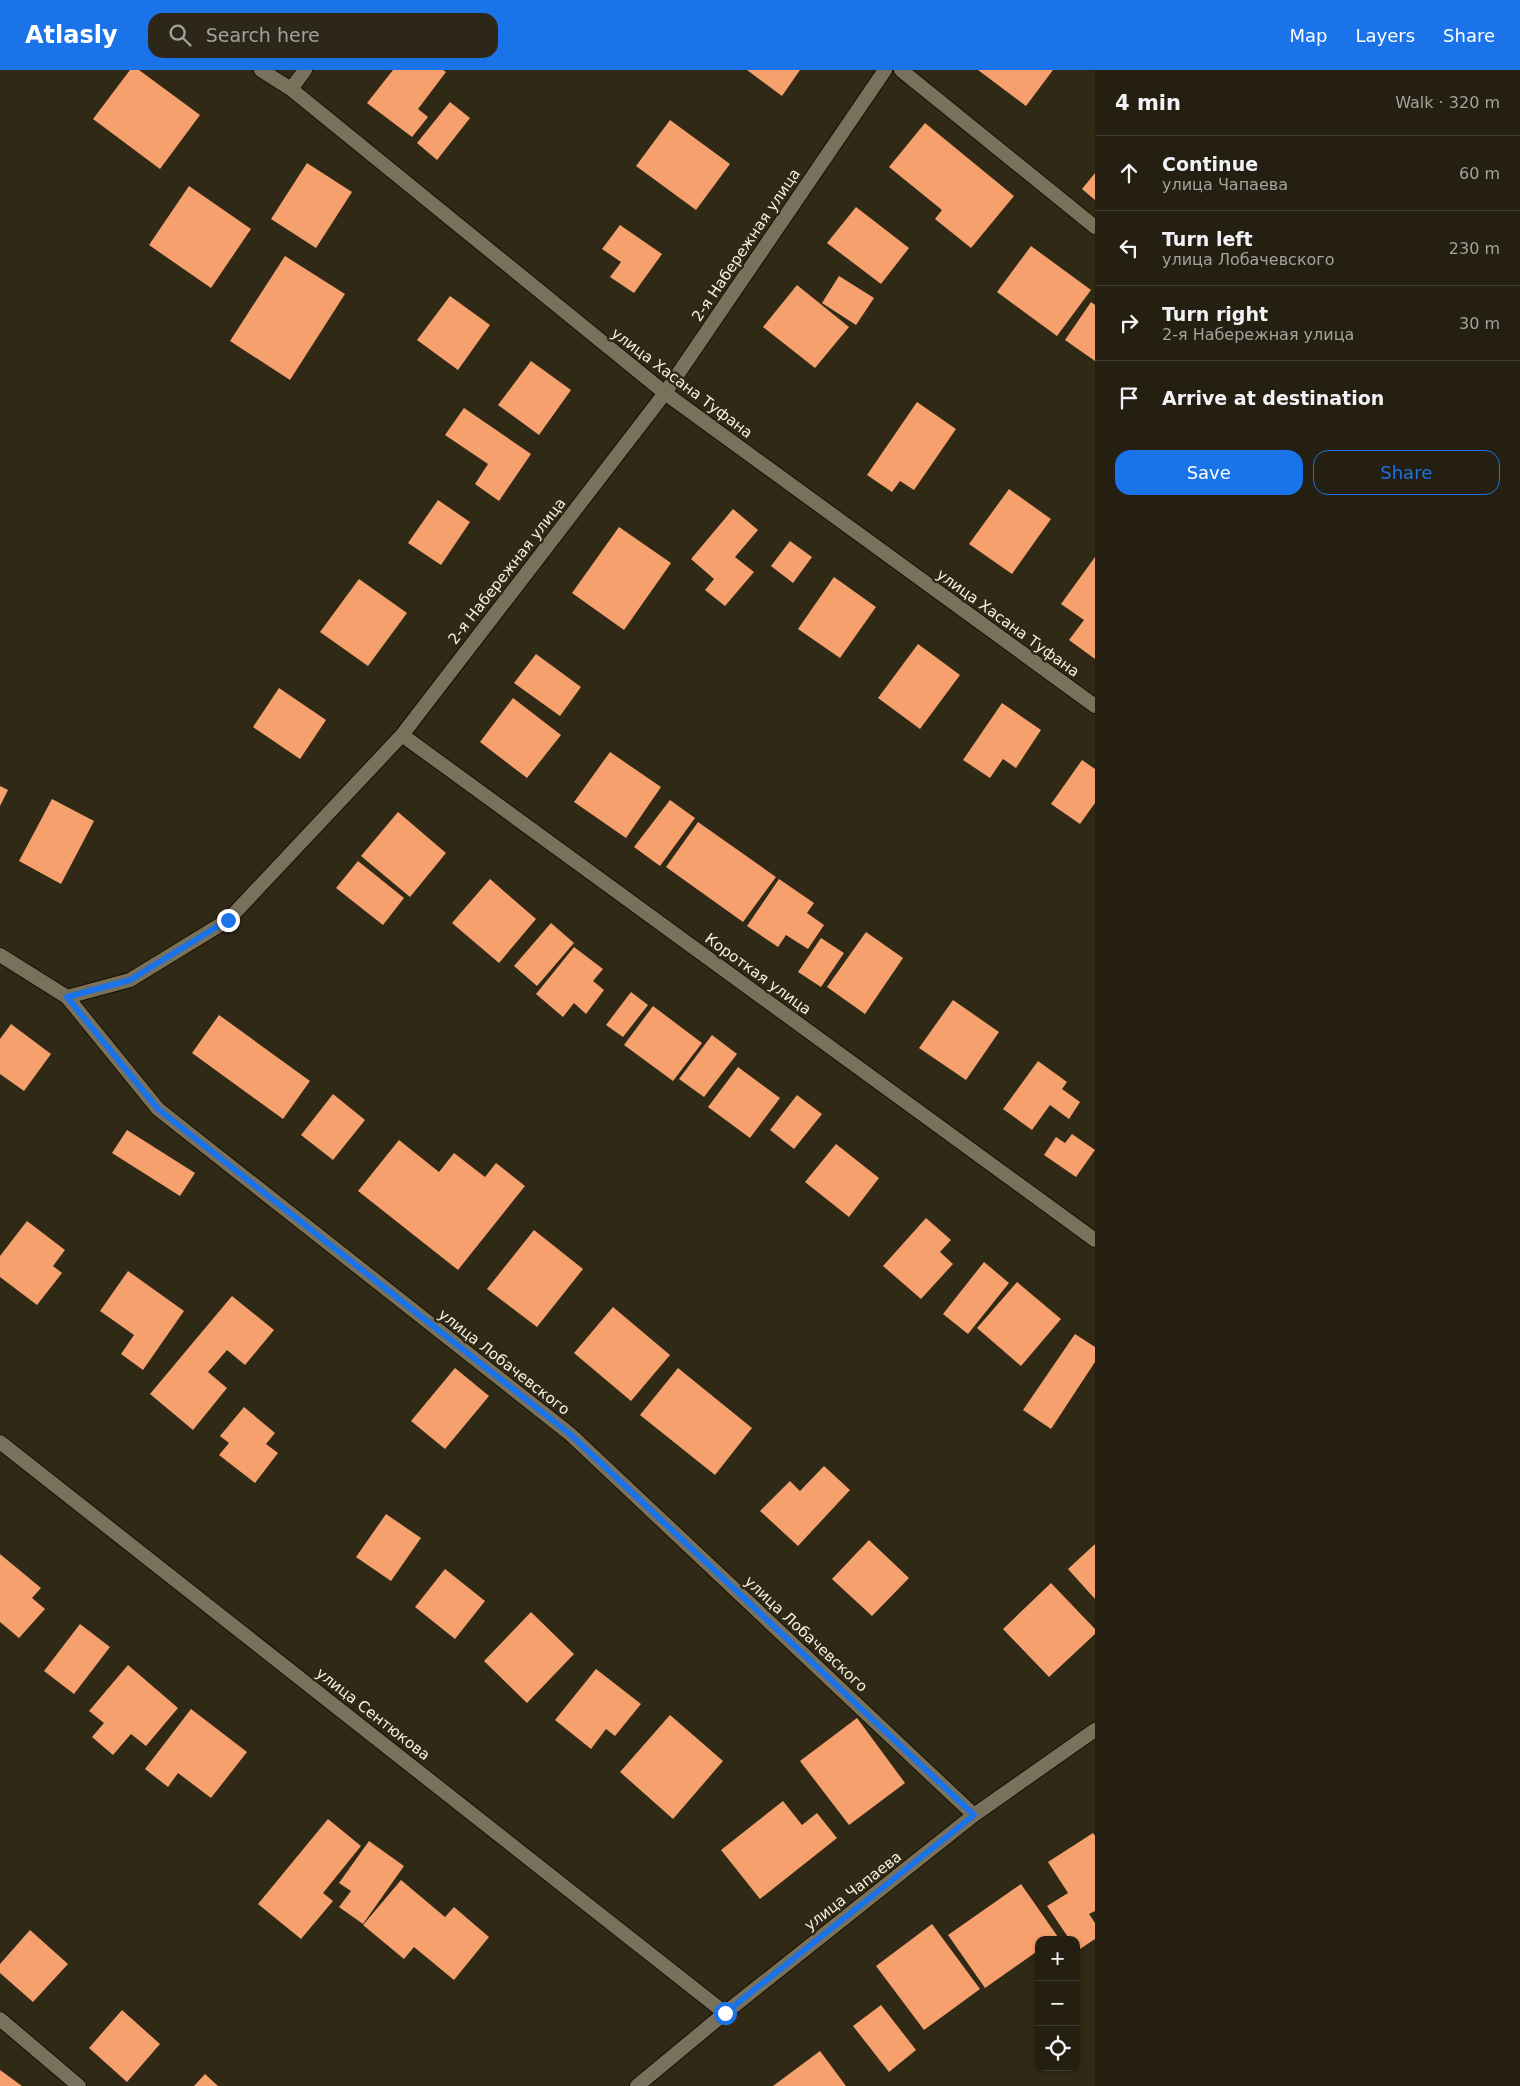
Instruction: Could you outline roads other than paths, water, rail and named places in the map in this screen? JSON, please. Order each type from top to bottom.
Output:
[{"type":"street","name":"улица Хасана Туфана","points":[[261,70],[291,89],[665,393],[1095,706]]},
{"type":"street","points":[[291,89],[305,70]]},
{"type":"street","name":"2-я Набережная улица","points":[[67,997],[130,980],[228,920],[402,735],[665,393],[885,70]]},
{"type":"street","points":[[900,70],[1095,228]]},
{"type":"street","name":"Короткая улица","points":[[402,735],[1095,1240]]},
{"type":"street","name":"улица Лобачевского","points":[[0,955],[67,997],[158,1109],[570,1434],[974,1815]]},
{"type":"street","name":"улица Сентюкова","points":[[0,1442],[725,2013]]},
{"type":"street","name":"улица Чапаева","points":[[637,2086],[725,2013],[974,1815],[1095,1730]]},
{"type":"street","points":[[0,2019],[79,2086]]}]
